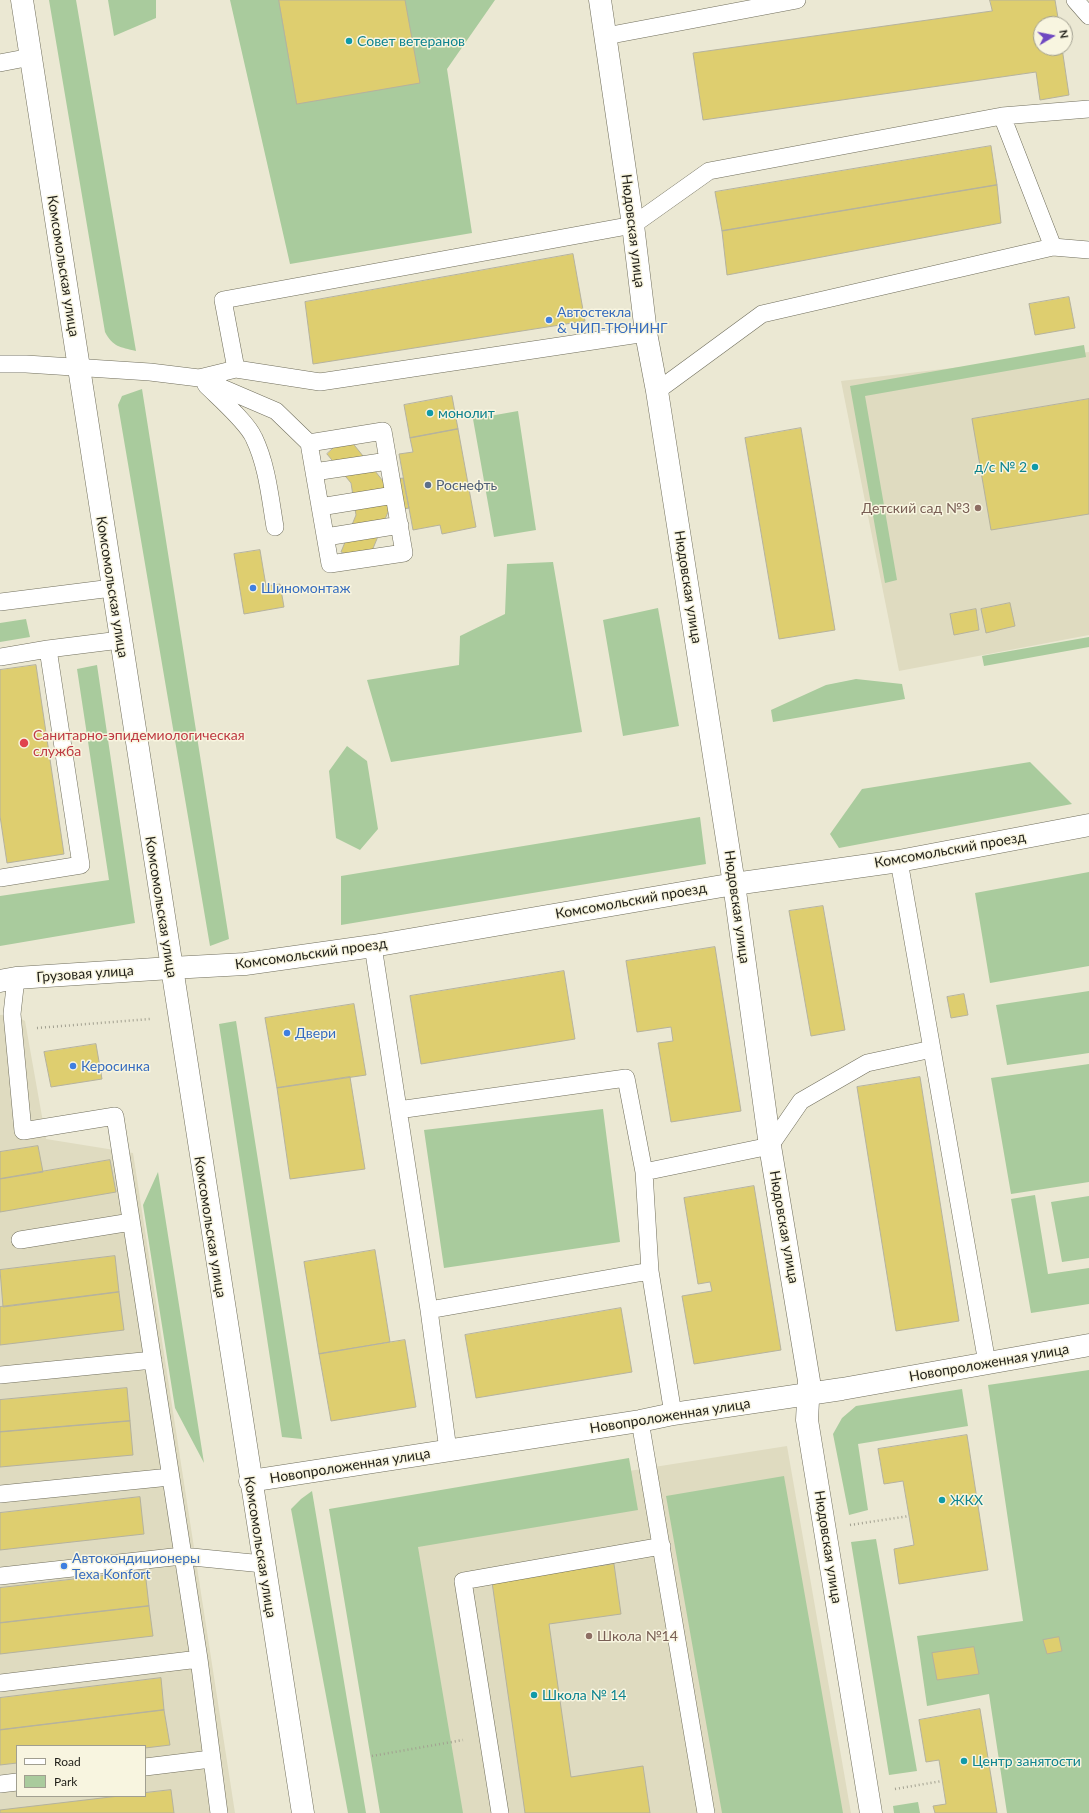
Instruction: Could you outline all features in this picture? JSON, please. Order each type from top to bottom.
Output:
[{"type":"street","name":"Комсомольская улица","points":[[22,0],[262,1564],[303,1813]]},
{"type":"street","name":"Нюдовская улица","points":[[600,0],[633,225],[646,333],[657,391],[734,884],[770,1146],[809,1382],[807,1420],[869,1803]]},
{"type":"street","name":"Комсомольский проезд","points":[[171,968],[245,964],[373,946],[734,884],[899,861],[1089,825]]},
{"type":"street","name":"Грузовая улица","points":[[8,980],[171,968]]},
{"type":"street","name":"Новопроложенная улица","points":[[250,1481],[809,1394],[1089,1345]]},
{"type":"lane","points":[[606,36],[797,0]]},
{"type":"lane","points":[[1075,0],[1089,16]]},
{"type":"lane","points":[[0,63],[31,57]]},
{"type":"lane","points":[[236,369],[223,300],[633,225],[709,171],[1002,116],[1089,109]]},
{"type":"lane","points":[[1002,116],[1053,247]]},
{"type":"lane","points":[[657,391],[762,314],[1053,247],[1089,250]]},
{"type":"lane","points":[[199,378],[236,369],[320,382],[646,333]]},
{"type":"lane","points":[[0,364],[26,364],[150,372],[199,378],[276,411],[309,443],[330,564],[404,553],[383,431],[309,443]]},
{"type":"lane","points":[[199,378],[233,411],[254,436],[265,471],[275,527]]},
{"type":"lane","points":[[314,472],[388,461]]},
{"type":"lane","points":[[320,507],[394,495]]},
{"type":"lane","points":[[326,537],[400,525]]},
{"type":"lane","points":[[0,602],[112,588]]},
{"type":"lane","points":[[0,657],[120,640]]},
{"type":"lane","points":[[0,878],[81,865],[48,649]]},
{"type":"lane","points":[[899,861],[987,1363]]},
{"type":"lane","points":[[373,946],[429,1310],[448,1450]]},
{"type":"lane","points":[[8,980],[22,1131],[115,1116],[198,1659],[219,1813]]},
{"type":"lane","points":[[644,1172],[770,1146],[801,1101],[867,1063],[932,1049]]},
{"type":"lane","points":[[398,1110],[626,1078],[644,1172],[650,1271],[673,1414]]},
{"type":"lane","points":[[20,1240],[131,1222]]},
{"type":"lane","points":[[429,1310],[650,1271]]},
{"type":"lane","points":[[0,1375],[153,1360]]},
{"type":"lane","points":[[640,1420],[706,1813]]},
{"type":"lane","points":[[0,1494],[170,1477]]},
{"type":"lane","points":[[500,1813],[463,1581],[662,1546]]},
{"type":"lane","points":[[0,1576],[182,1556],[262,1564]]},
{"type":"lane","points":[[0,1683],[198,1659]]},
{"type":"lane","points":[[146,1766],[211,1758]]},
{"type":"lane","points":[[0,1784],[16,1782]]},
{"type":"path","points":[[13,1030],[150,1019]]},
{"type":"path","points":[[825,1530],[909,1516]]},
{"type":"path","points":[[372,1756],[487,1736]]},
{"type":"path","points":[[869,1803],[942,1781]]},
{"type":"shaded area","name":"Детский сад №3","points":[[1089,352],[1089,635],[899,671],[841,381]]},
{"type":"shaded area","points":[[12,1014],[25,1021],[46,1139],[133,1153],[235,1813],[0,1813],[0,1015]]},
{"type":"shaded area","name":"Школа №14","points":[[787,1446],[851,1813],[390,1813],[338,1517]]},
{"type":"green space","points":[[49,0],[76,0],[136,351],[114,344],[105,332]]},
{"type":"green space","points":[[108,0],[156,0],[156,18],[114,36]]},
{"type":"green space","points":[[230,0],[495,0],[447,69],[472,233],[290,264]]},
{"type":"green space","points":[[1084,345],[1086,357],[865,396],[897,580],[885,583],[850,386]]},
{"type":"green space","points":[[142,389],[229,939],[210,946],[118,405],[122,396]]},
{"type":"green space","points":[[518,411],[536,530],[494,537],[473,419]]},
{"type":"green space","points":[[553,562],[582,732],[391,762],[367,680],[459,665],[460,636],[505,614],[507,564]]},
{"type":"green space","points":[[658,608],[679,726],[623,736],[603,620]]},
{"type":"green space","points":[[26,619],[30,637],[0,642],[0,623]]},
{"type":"green space","points":[[1089,637],[1089,647],[984,666],[982,656]]},
{"type":"green space","points":[[97,665],[135,923],[0,946],[0,896],[109,880],[77,669]]},
{"type":"green space","points":[[856,679],[902,684],[905,699],[773,722],[771,710],[826,685]]},
{"type":"green space","points":[[347,746],[367,761],[378,829],[360,850],[336,838],[329,771]]},
{"type":"green space","points":[[1030,762],[1072,804],[839,848],[830,834],[862,789]]},
{"type":"green space","points":[[700,817],[706,864],[341,925],[341,876]]},
{"type":"green space","points":[[1089,872],[1089,966],[990,983],[975,893]]},
{"type":"green space","points":[[1089,991],[1089,1053],[1007,1065],[996,1005]]},
{"type":"green space","points":[[236,1021],[302,1439],[282,1437],[219,1024]]},
{"type":"green space","points":[[1089,1064],[1089,1182],[1011,1194],[991,1078]]},
{"type":"green space","points":[[603,1109],[620,1242],[444,1268],[424,1130]]},
{"type":"green space","points":[[158,1172],[204,1463],[175,1408],[143,1205]]},
{"type":"green space","points":[[1035,1195],[1048,1274],[1089,1268],[1089,1304],[1031,1313],[1011,1199]]},
{"type":"green space","points":[[1089,1196],[1089,1258],[1062,1262],[1051,1202]]},
{"type":"green space","points":[[1089,1370],[1089,1813],[1007,1813],[989,1694],[927,1706],[917,1636],[1023,1621],[988,1385]]},
{"type":"green space","points":[[962,1389],[968,1426],[858,1444],[868,1510],[849,1515],[833,1434],[842,1418],[856,1406]]},
{"type":"green space","points":[[629,1458],[638,1510],[418,1547],[463,1813],[380,1813],[329,1509]]},
{"type":"green space","points":[[784,1476],[843,1813],[722,1813],[666,1496]]},
{"type":"green space","points":[[312,1491],[366,1813],[348,1813],[291,1509]]},
{"type":"green space","points":[[876,1539],[917,1771],[889,1775],[851,1542]]},
{"type":"green space","points":[[918,1802],[920,1813],[894,1813],[893,1806]]},
{"type":"building","name":"Совет ветеранов","points":[[279,0],[405,0],[420,83],[297,104]]},
{"type":"building","points":[[990,0],[1055,0],[1058,16],[1033,16],[1033,56],[1063,56],[1069,95],[1040,100],[1036,72],[703,120],[693,53],[992,11]]},
{"type":"building","points":[[991,146],[997,185],[722,231],[715,192]]},
{"type":"building","points":[[997,185],[1001,223],[727,275],[722,231]]},
{"type":"building","points":[[573,254],[585,321],[313,364],[305,302]]},
{"type":"building","points":[[1069,297],[1075,328],[1035,335],[1029,304]]},
{"type":"building","name":"монолит","points":[[452,396],[458,429],[410,438],[404,405]]},
{"type":"building","name":"д/с № 2","points":[[1089,399],[1089,514],[991,530],[972,419]]},
{"type":"building","points":[[801,428],[835,630],[779,639],[745,438]]},
{"type":"building","points":[[458,429],[476,527],[442,534],[440,525],[413,530],[399,454],[413,452],[410,438]]},
{"type":"building","points":[[347,436],[383,481],[403,478],[409,508],[388,512],[367,563],[341,552],[356,515],[351,483],[327,454]]},
{"type":"building","points":[[260,550],[266,586],[280,584],[284,607],[244,614],[234,554]]},
{"type":"building","points":[[1010,603],[1015,626],[986,633],[981,609]]},
{"type":"building","points":[[976,609],[979,630],[954,635],[950,614]]},
{"type":"building","name":"Санитарно-эпидемиологическая служба","points":[[36,665],[64,854],[7,863],[0,816],[0,670]]},
{"type":"building","points":[[823,906],[845,1030],[811,1036],[789,911]]},
{"type":"building","points":[[715,947],[741,1111],[671,1122],[658,1043],[673,1041],[671,1027],[637,1032],[626,961]]},
{"type":"building","points":[[564,971],[575,1039],[421,1064],[410,996]]},
{"type":"building","points":[[964,994],[968,1015],[951,1018],[947,997]]},
{"type":"building","points":[[354,1004],[366,1075],[277,1088],[265,1018]]},
{"type":"building","name":"Керосинка","points":[[96,1044],[102,1079],[51,1087],[44,1052]]},
{"type":"building","points":[[350,1077],[365,1169],[290,1179],[277,1088]]},
{"type":"building","points":[[920,1077],[959,1321],[896,1331],[857,1087]]},
{"type":"building","points":[[38,1146],[43,1172],[0,1179],[0,1152]]},
{"type":"building","points":[[110,1160],[116,1192],[0,1212],[0,1179]]},
{"type":"building","points":[[754,1186],[781,1350],[694,1364],[682,1296],[712,1291],[710,1282],[698,1284],[684,1198]]},
{"type":"building","points":[[375,1250],[390,1342],[319,1354],[304,1262]]},
{"type":"building","points":[[115,1256],[119,1292],[3,1307],[0,1270]]},
{"type":"building","points":[[119,1292],[124,1330],[0,1345],[0,1307]]},
{"type":"building","points":[[621,1308],[632,1372],[476,1398],[465,1335]]},
{"type":"building","points":[[405,1340],[416,1407],[331,1421],[319,1354]]},
{"type":"building","points":[[127,1388],[130,1421],[0,1432],[0,1400]]},
{"type":"building","points":[[130,1421],[133,1455],[0,1467],[0,1432]]},
{"type":"building","name":"ЖКХ","points":[[967,1435],[988,1570],[899,1584],[894,1549],[914,1545],[903,1481],[884,1484],[878,1449]]},
{"type":"building","points":[[140,1497],[144,1534],[0,1550],[0,1513]]},
{"type":"building","name":"Школа № 14","points":[[614,1564],[621,1614],[549,1624],[571,1777],[643,1766],[650,1813],[525,1813],[492,1582]]},
{"type":"building","points":[[145,1571],[149,1606],[0,1623],[0,1588]]},
{"type":"building","points":[[149,1606],[153,1636],[0,1654],[0,1623]]},
{"type":"building","points":[[1059,1637],[1062,1651],[1047,1654],[1043,1640]]},
{"type":"building","points":[[974,1647],[979,1674],[937,1680],[932,1653]]},
{"type":"building","points":[[161,1678],[164,1710],[0,1730],[0,1698]]},
{"type":"building","name":"Центр занятости","points":[[980,1709],[997,1813],[935,1813],[933,1806],[946,1804],[939,1760],[926,1762],[919,1720]]},
{"type":"building","points":[[164,1710],[170,1745],[146,1748],[146,1745],[16,1745],[16,1763],[0,1765],[0,1730]]},
{"type":"building","points":[[171,1790],[174,1813],[0,1813],[0,1810],[110,1797],[146,1797],[146,1793]]},
{"type":"place","name":"Совет ветеранов","points":[[349,41]]},
{"type":"place","name":"Автостекла & ЧИП-ТЮНИНГ","points":[[549,320]]},
{"type":"place","name":"монолит","points":[[430,413]]},
{"type":"place","name":"д/с № 2","points":[[1035,467]]},
{"type":"place","name":"Роснефть","points":[[428,485]]},
{"type":"place","name":"Детский сад №3","points":[[978,508]]},
{"type":"place","name":"Шиномонтаж","points":[[253,588]]},
{"type":"place","name":"Санитарно-эпидемиологическая служба","points":[[24,743]]},
{"type":"place","name":"Двери","points":[[287,1033]]},
{"type":"place","name":"Керосинка","points":[[73,1066]]},
{"type":"place","name":"ЖКХ","points":[[942,1500]]},
{"type":"place","name":"Автокондиционеры Texa Konfort","points":[[64,1566]]},
{"type":"place","name":"Школа №14","points":[[589,1636]]},
{"type":"place","name":"Школа № 14","points":[[534,1695]]},
{"type":"place","name":"Центр занятости","points":[[964,1761]]}]
